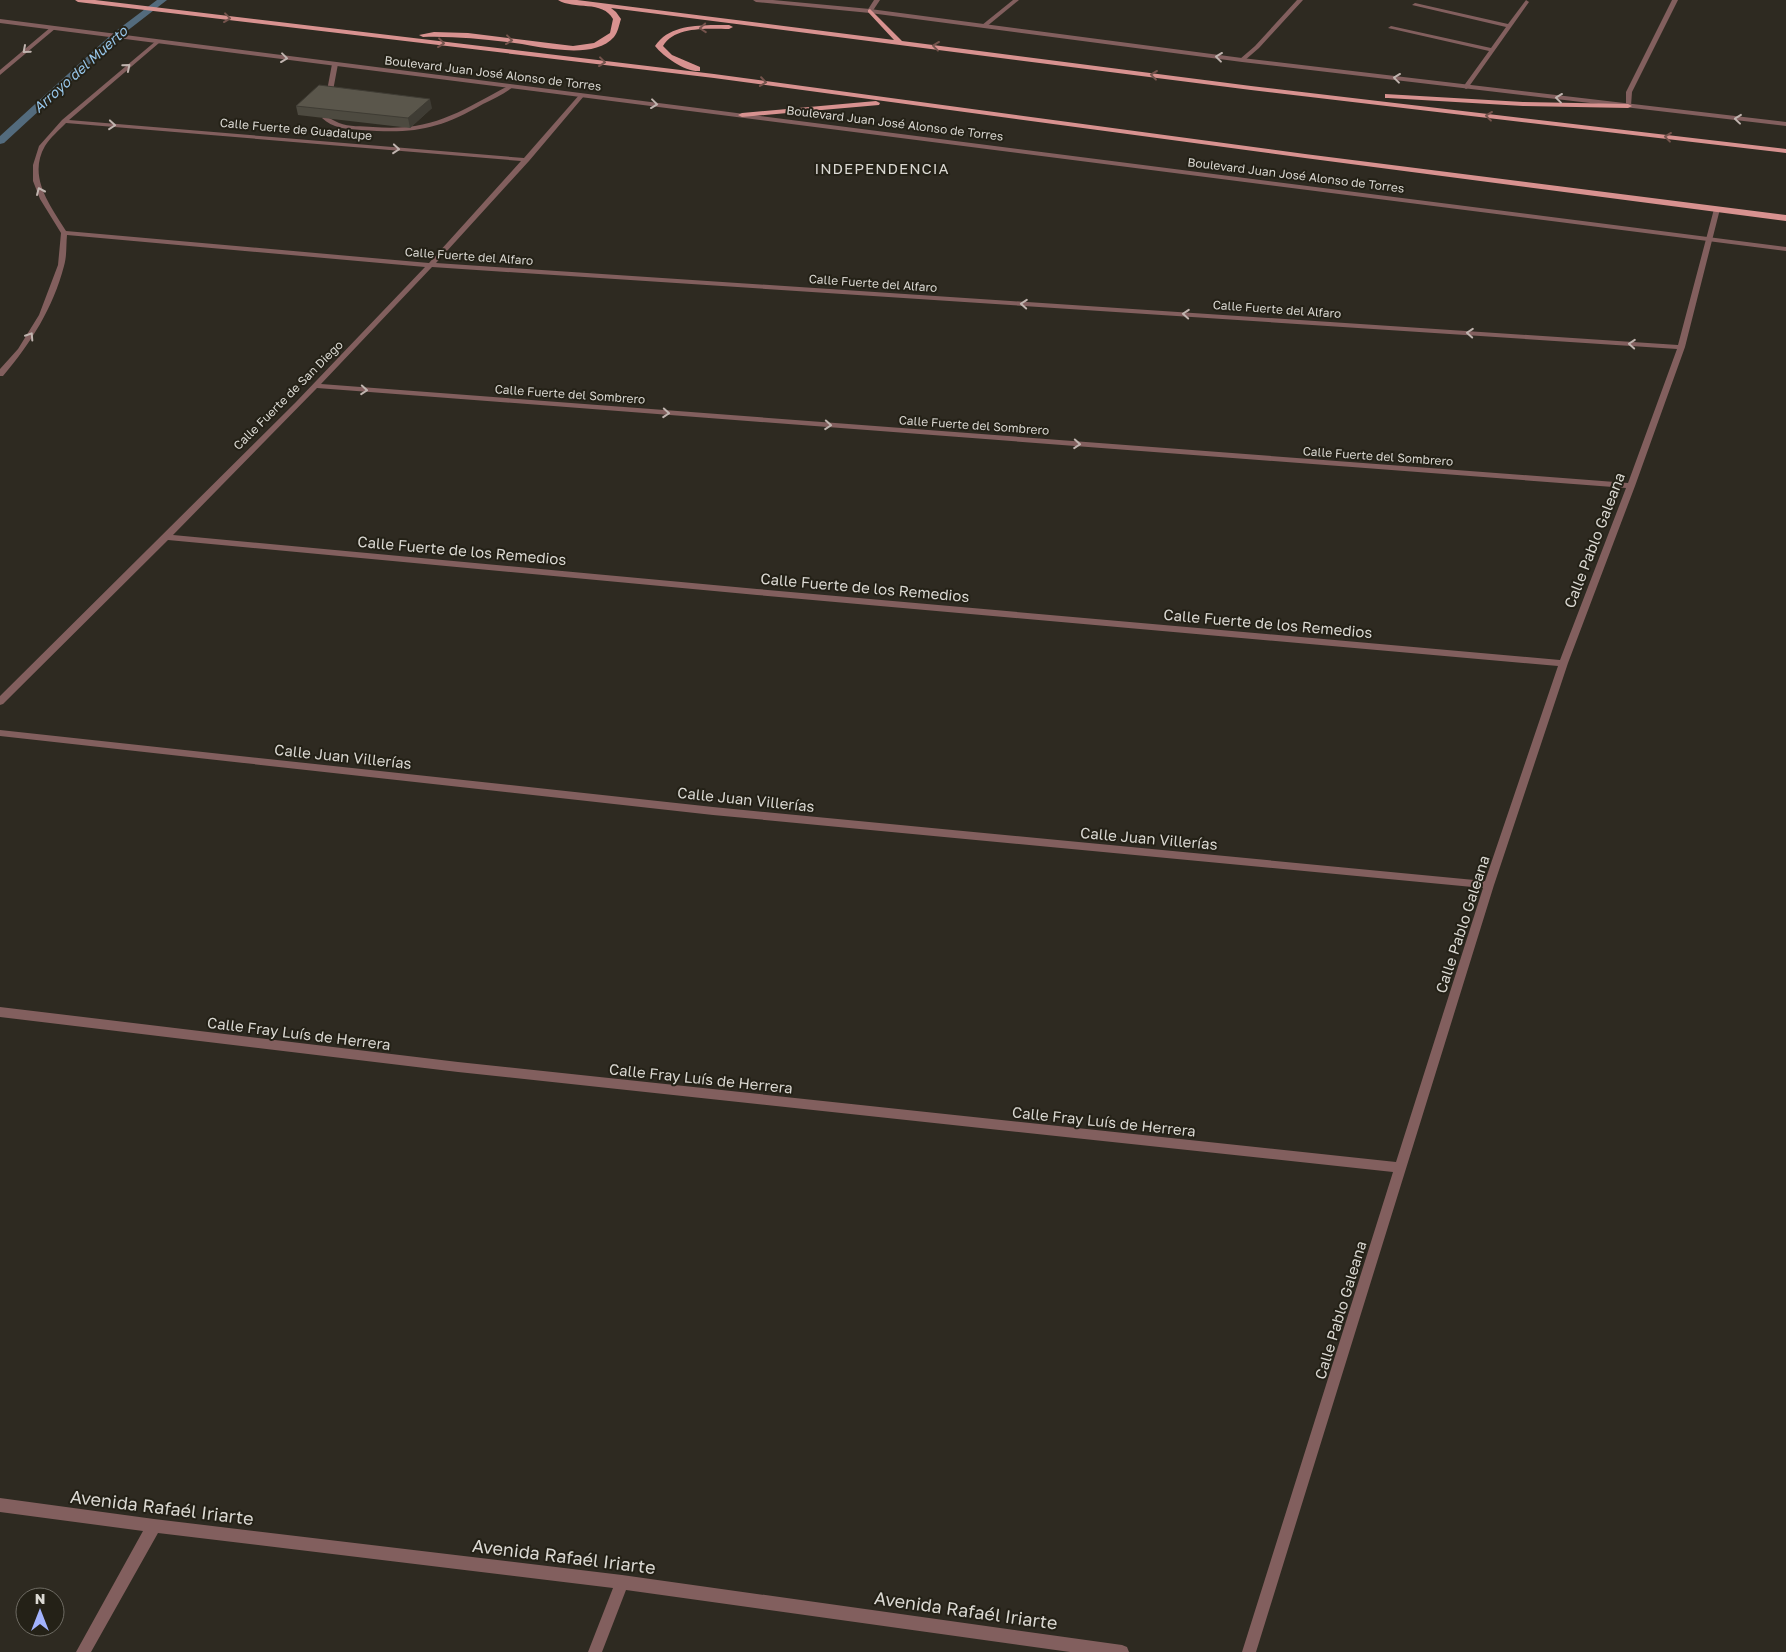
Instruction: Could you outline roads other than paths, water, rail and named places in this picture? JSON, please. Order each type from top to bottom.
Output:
[{"type":"main road","name":"Boulevard Juan José Alonso de Torres","points":[[78,0],[714,76],[1786,218]]},
{"type":"main road","points":[[561,0],[597,2],[1251,88],[1786,151]]},
{"type":"main road","points":[[391,37],[446,34],[550,46],[589,46],[608,38],[614,32],[617,19],[614,13],[597,2]]},
{"type":"main road","points":[[870,11],[899,42]]},
{"type":"main road","points":[[714,76],[669,57],[659,46],[661,41],[672,33],[697,28],[742,27],[804,30]]},
{"type":"main road","points":[[1251,88],[1523,104],[1628,106]]},
{"type":"main road","points":[[742,115],[901,101]]},
{"type":"street","points":[[756,0],[870,11],[1242,60],[1786,124]]},
{"type":"street","points":[[870,11],[877,0]]},
{"type":"street","points":[[984,26],[1016,0]]},
{"type":"street","points":[[1242,60],[1257,47],[1300,0]]},
{"type":"street","points":[[1628,106],[1629,92],[1675,0]]},
{"type":"street","points":[[1466,87],[1526,2]]},
{"type":"street","points":[[1415,5],[1509,26]]},
{"type":"street","name":"Boulevard Juan José Alonso de Torres","points":[[0,21],[1786,250]]},
{"type":"street","points":[[0,73],[53,28]]},
{"type":"street","points":[[1391,28],[1492,50]]},
{"type":"street","points":[[0,374],[21,350],[43,315],[61,265],[64,233],[43,199],[36,181],[36,165],[42,146],[64,121],[157,42]]},
{"type":"street","points":[[329,96],[335,64]]},
{"type":"street","points":[[325,118],[329,122],[345,126],[395,130],[417,129],[451,118],[510,87]]},
{"type":"street","name":"Calle Fuerte de San Diego","points":[[0,702],[316,386],[432,265],[527,160],[582,95]]},
{"type":"street","name":"Calle Fuerte de Guadalupe","points":[[64,121],[527,160]]},
{"type":"street","name":"Calle Pablo Galeana","points":[[1249,1652],[1489,885],[1563,663],[1631,486],[1681,347],[1717,209]]},
{"type":"street","name":"Calle Fuerte del Alfaro","points":[[64,233],[432,265],[1681,347]]},
{"type":"street","name":"Calle Fuerte del Sombrero","points":[[316,386],[1631,486]]},
{"type":"street","name":"Calle Fuerte de los Remedios","points":[[165,536],[757,592],[1563,663]]},
{"type":"street","name":"Calle Juan Villerías","points":[[0,734],[713,811],[1489,885]]},
{"type":"street","name":"Calle Fray Luís de Herrera","points":[[0,1012],[468,1068],[1400,1168]]},
{"type":"street","name":"Avenida Rafaél Iriarte","points":[[0,1505],[154,1526],[622,1582],[1122,1652]]},
{"type":"street","points":[[82,1652],[154,1526]]},
{"type":"street","points":[[595,1652],[622,1582]]},
{"type":"waterway","name":"Arroyo del Muerto","points":[[0,141],[115,36],[163,0]]},
{"type":"district","name":"INDEPENDENCIA","points":[[882,168]]}]
